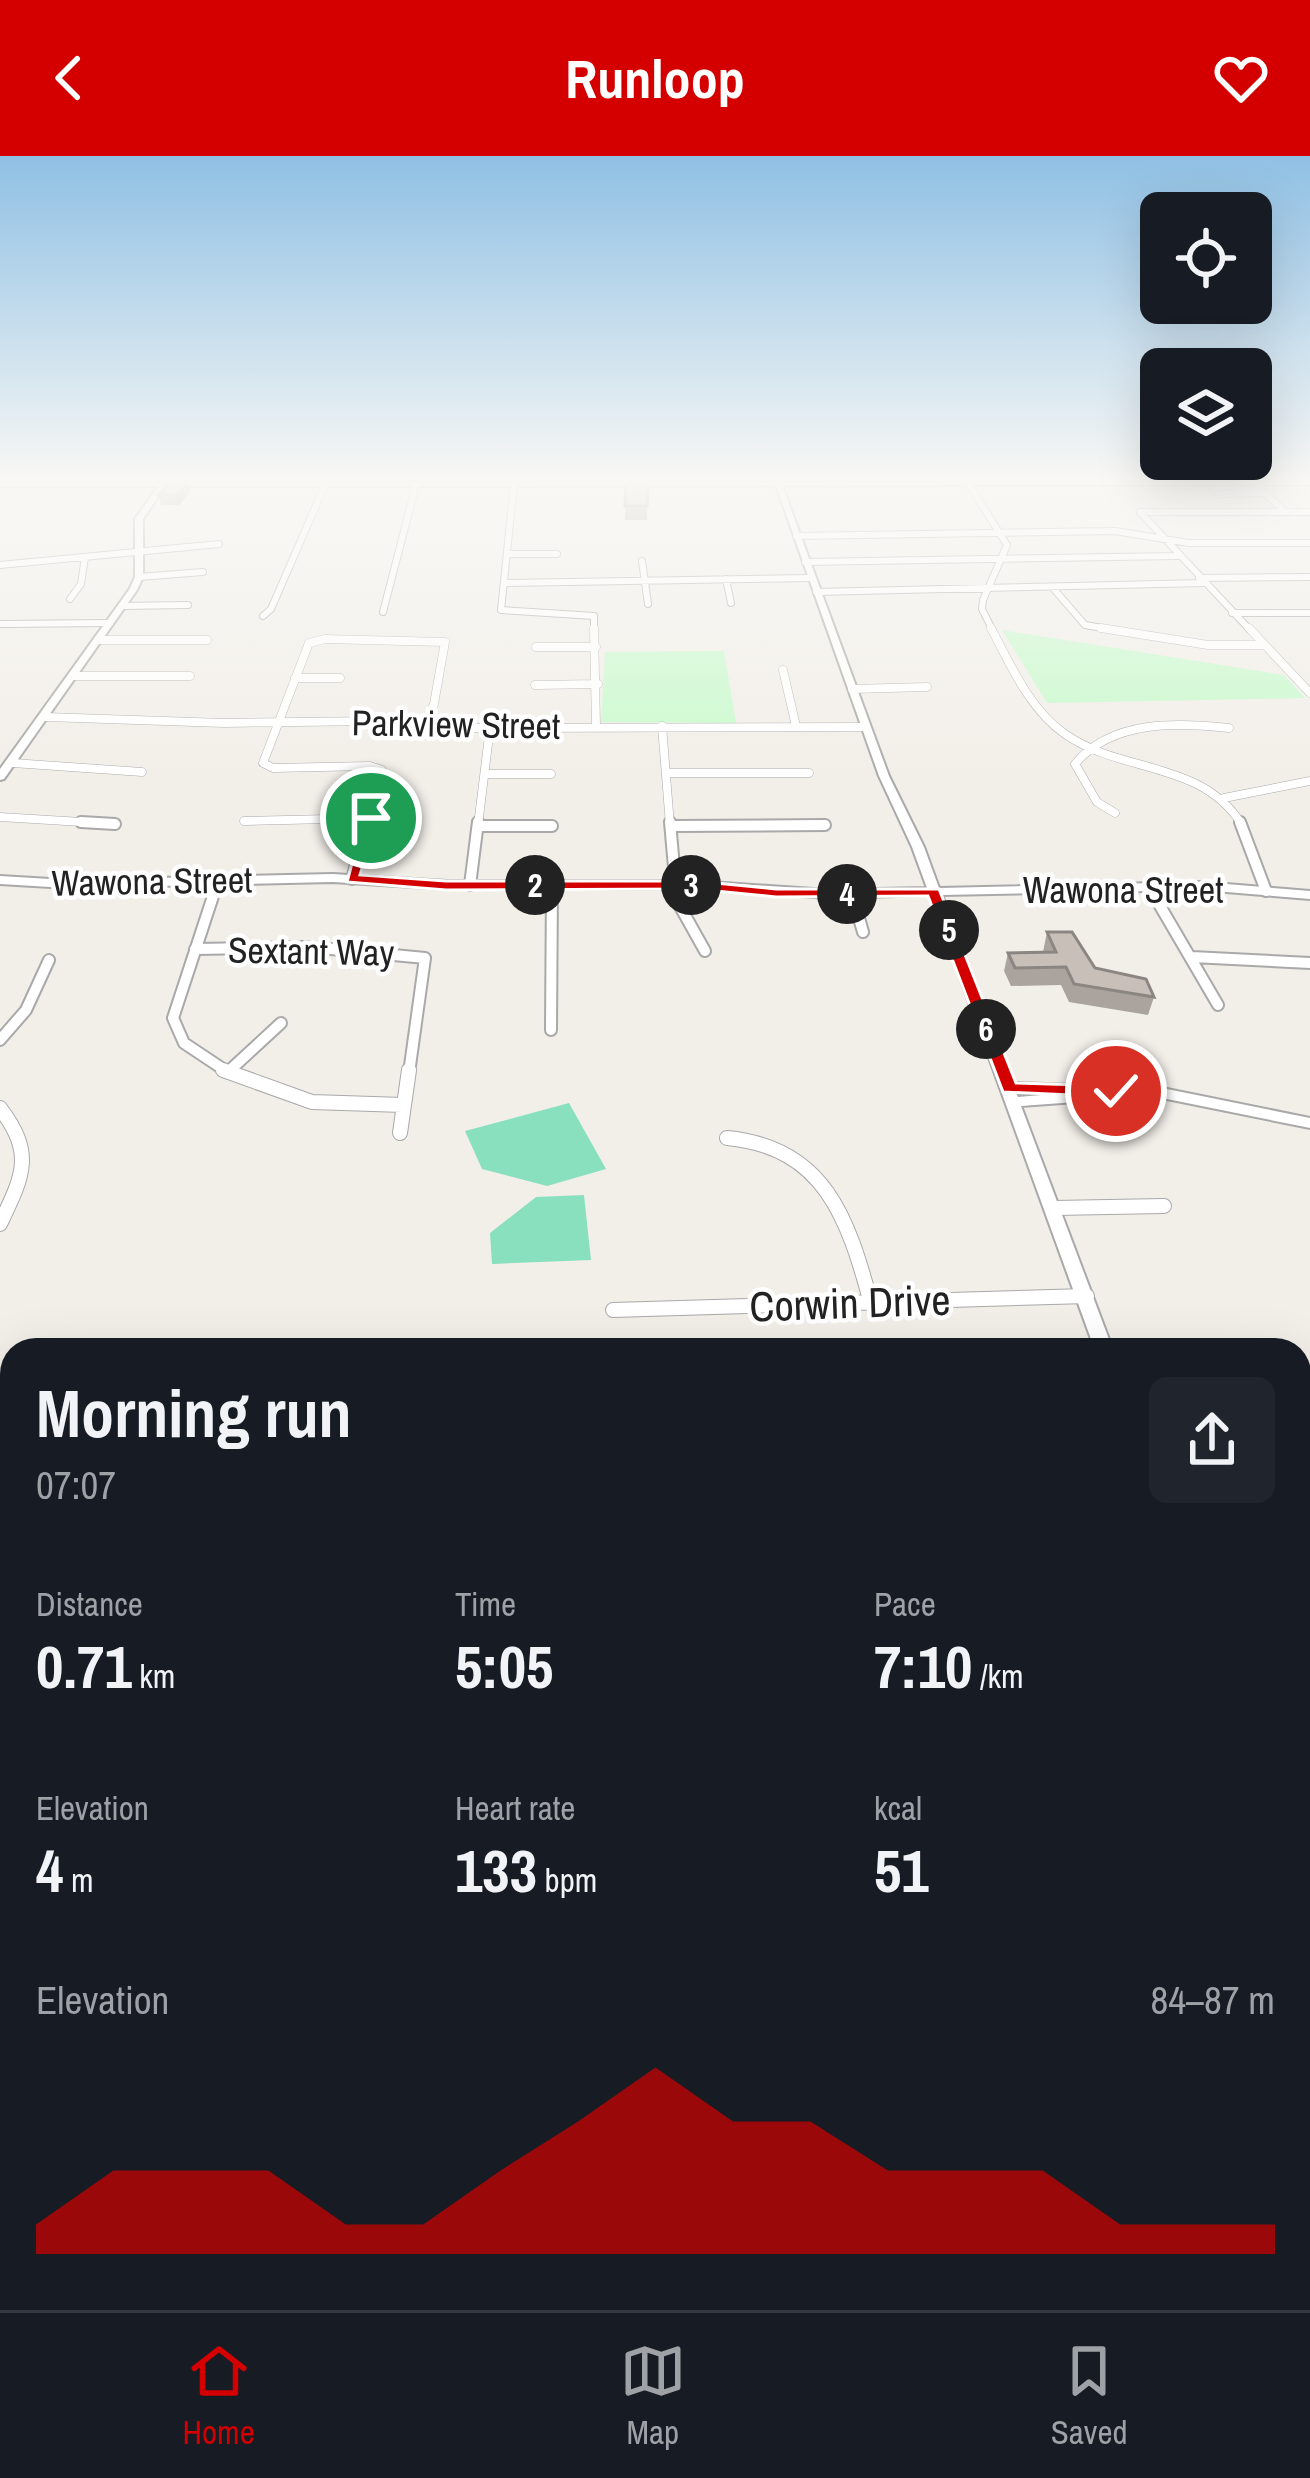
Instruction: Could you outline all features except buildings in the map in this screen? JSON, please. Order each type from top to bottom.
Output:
[{"type":"street","points":[[70,599],[82,578]]},
{"type":"street","points":[[0,776],[46,717],[139,578]]},
{"type":"street","points":[[263,616],[287,578]]},
{"type":"street","points":[[383,612],[392,578]]},
{"type":"street","points":[[505,578],[502,607],[507,614],[594,616],[596,727]]},
{"type":"street","points":[[644,578],[648,604]]},
{"type":"street","points":[[504,583],[811,578],[1012,1095],[1100,1338]]},
{"type":"street","points":[[992,578],[984,589],[982,609],[1044,714],[1068,736],[1091,747],[1182,776],[1223,798],[1247,824],[1266,891]]},
{"type":"street","points":[[1198,578],[1310,693]]},
{"type":"street","points":[[816,592],[1296,578]]},
{"type":"street","points":[[726,579],[731,603]]},
{"type":"street","points":[[1053,588],[1079,623],[1208,645],[1264,644]]},
{"type":"street","points":[[122,606],[188,605]]},
{"type":"street","points":[[1232,613],[1310,613]]},
{"type":"street","points":[[1141,635],[1147,619]]},
{"type":"street","points":[[0,624],[110,622]]},
{"type":"street","points":[[98,640],[207,640]]},
{"type":"street","points":[[352,879],[382,770],[272,768],[264,760],[309,643],[442,640],[434,704],[424,724]]},
{"type":"street","points":[[536,647],[596,647]]},
{"type":"street","points":[[782,670],[796,726]]},
{"type":"street","points":[[74,676],[190,676]]},
{"type":"street","points":[[295,678],[340,678]]},
{"type":"street","points":[[535,685],[598,684]]},
{"type":"street","points":[[852,688],[927,687]]},
{"type":"street","name":"Parkview Street","points":[[46,717],[490,728],[866,727]]},
{"type":"street","points":[[662,727],[674,885],[685,923],[705,951]]},
{"type":"street","points":[[470,885],[490,728]]},
{"type":"street","points":[[1114,813],[1097,802],[1075,764],[1091,747],[1137,728],[1229,728]]},
{"type":"street","points":[[13,763],[142,772]]},
{"type":"street","points":[[666,773],[809,773]]},
{"type":"street","points":[[486,774],[551,774]]},
{"type":"street","points":[[1223,798],[1310,781]]},
{"type":"street","points":[[0,817],[115,824]]},
{"type":"street","points":[[244,821],[371,818]]},
{"type":"street","points":[[672,826],[825,825]]},
{"type":"street","points":[[480,826],[552,826]]},
{"type":"street","name":"Wawona Street","points":[[2,883],[352,879],[470,885],[674,885],[851,894],[1149,887],[1310,895]]},
{"type":"street","points":[[218,881],[173,1009],[175,1030],[202,1058],[308,1102],[350,1107],[403,1105],[400,1133]]},
{"type":"street","points":[[551,885],[551,1030]]},
{"type":"street","points":[[1149,887],[1218,1005]]},
{"type":"street","points":[[851,894],[863,932]]},
{"type":"street","name":"Sextant Way","points":[[196,949],[310,947],[425,958],[403,1105]]},
{"type":"street","points":[[1192,956],[1310,963]]},
{"type":"street","points":[[0,1040],[26,1010],[49,960]]},
{"type":"street","points":[[229,1071],[280,1023]]},
{"type":"street","points":[[1012,1095],[1084,1100],[1116,1091],[1209,1100],[1310,1123]]},
{"type":"street","points":[[0,1108],[23,1141],[26,1156],[0,1224]]},
{"type":"street","points":[[727,1138],[760,1139],[799,1160],[821,1180],[847,1223],[871,1303]]},
{"type":"street","points":[[1054,1208],[1164,1206]]},
{"type":"street","name":"Corwin Drive","points":[[613,1310],[1087,1296]]},
{"type":"green space","points":[[1002,630],[1284,675],[1305,698],[1047,703]]},
{"type":"green space","points":[[724,651],[736,723],[601,722],[605,652]]},
{"type":"green space","points":[[569,1103],[606,1169],[547,1186],[482,1169],[465,1131]]},
{"type":"green space","points":[[584,1195],[591,1260],[492,1264],[490,1233],[536,1197]]},
{"type":"route","points":[[371,818],[352,879],[446,885],[695,885],[776,893],[934,892],[1009,1088],[1116,1091]]}]
